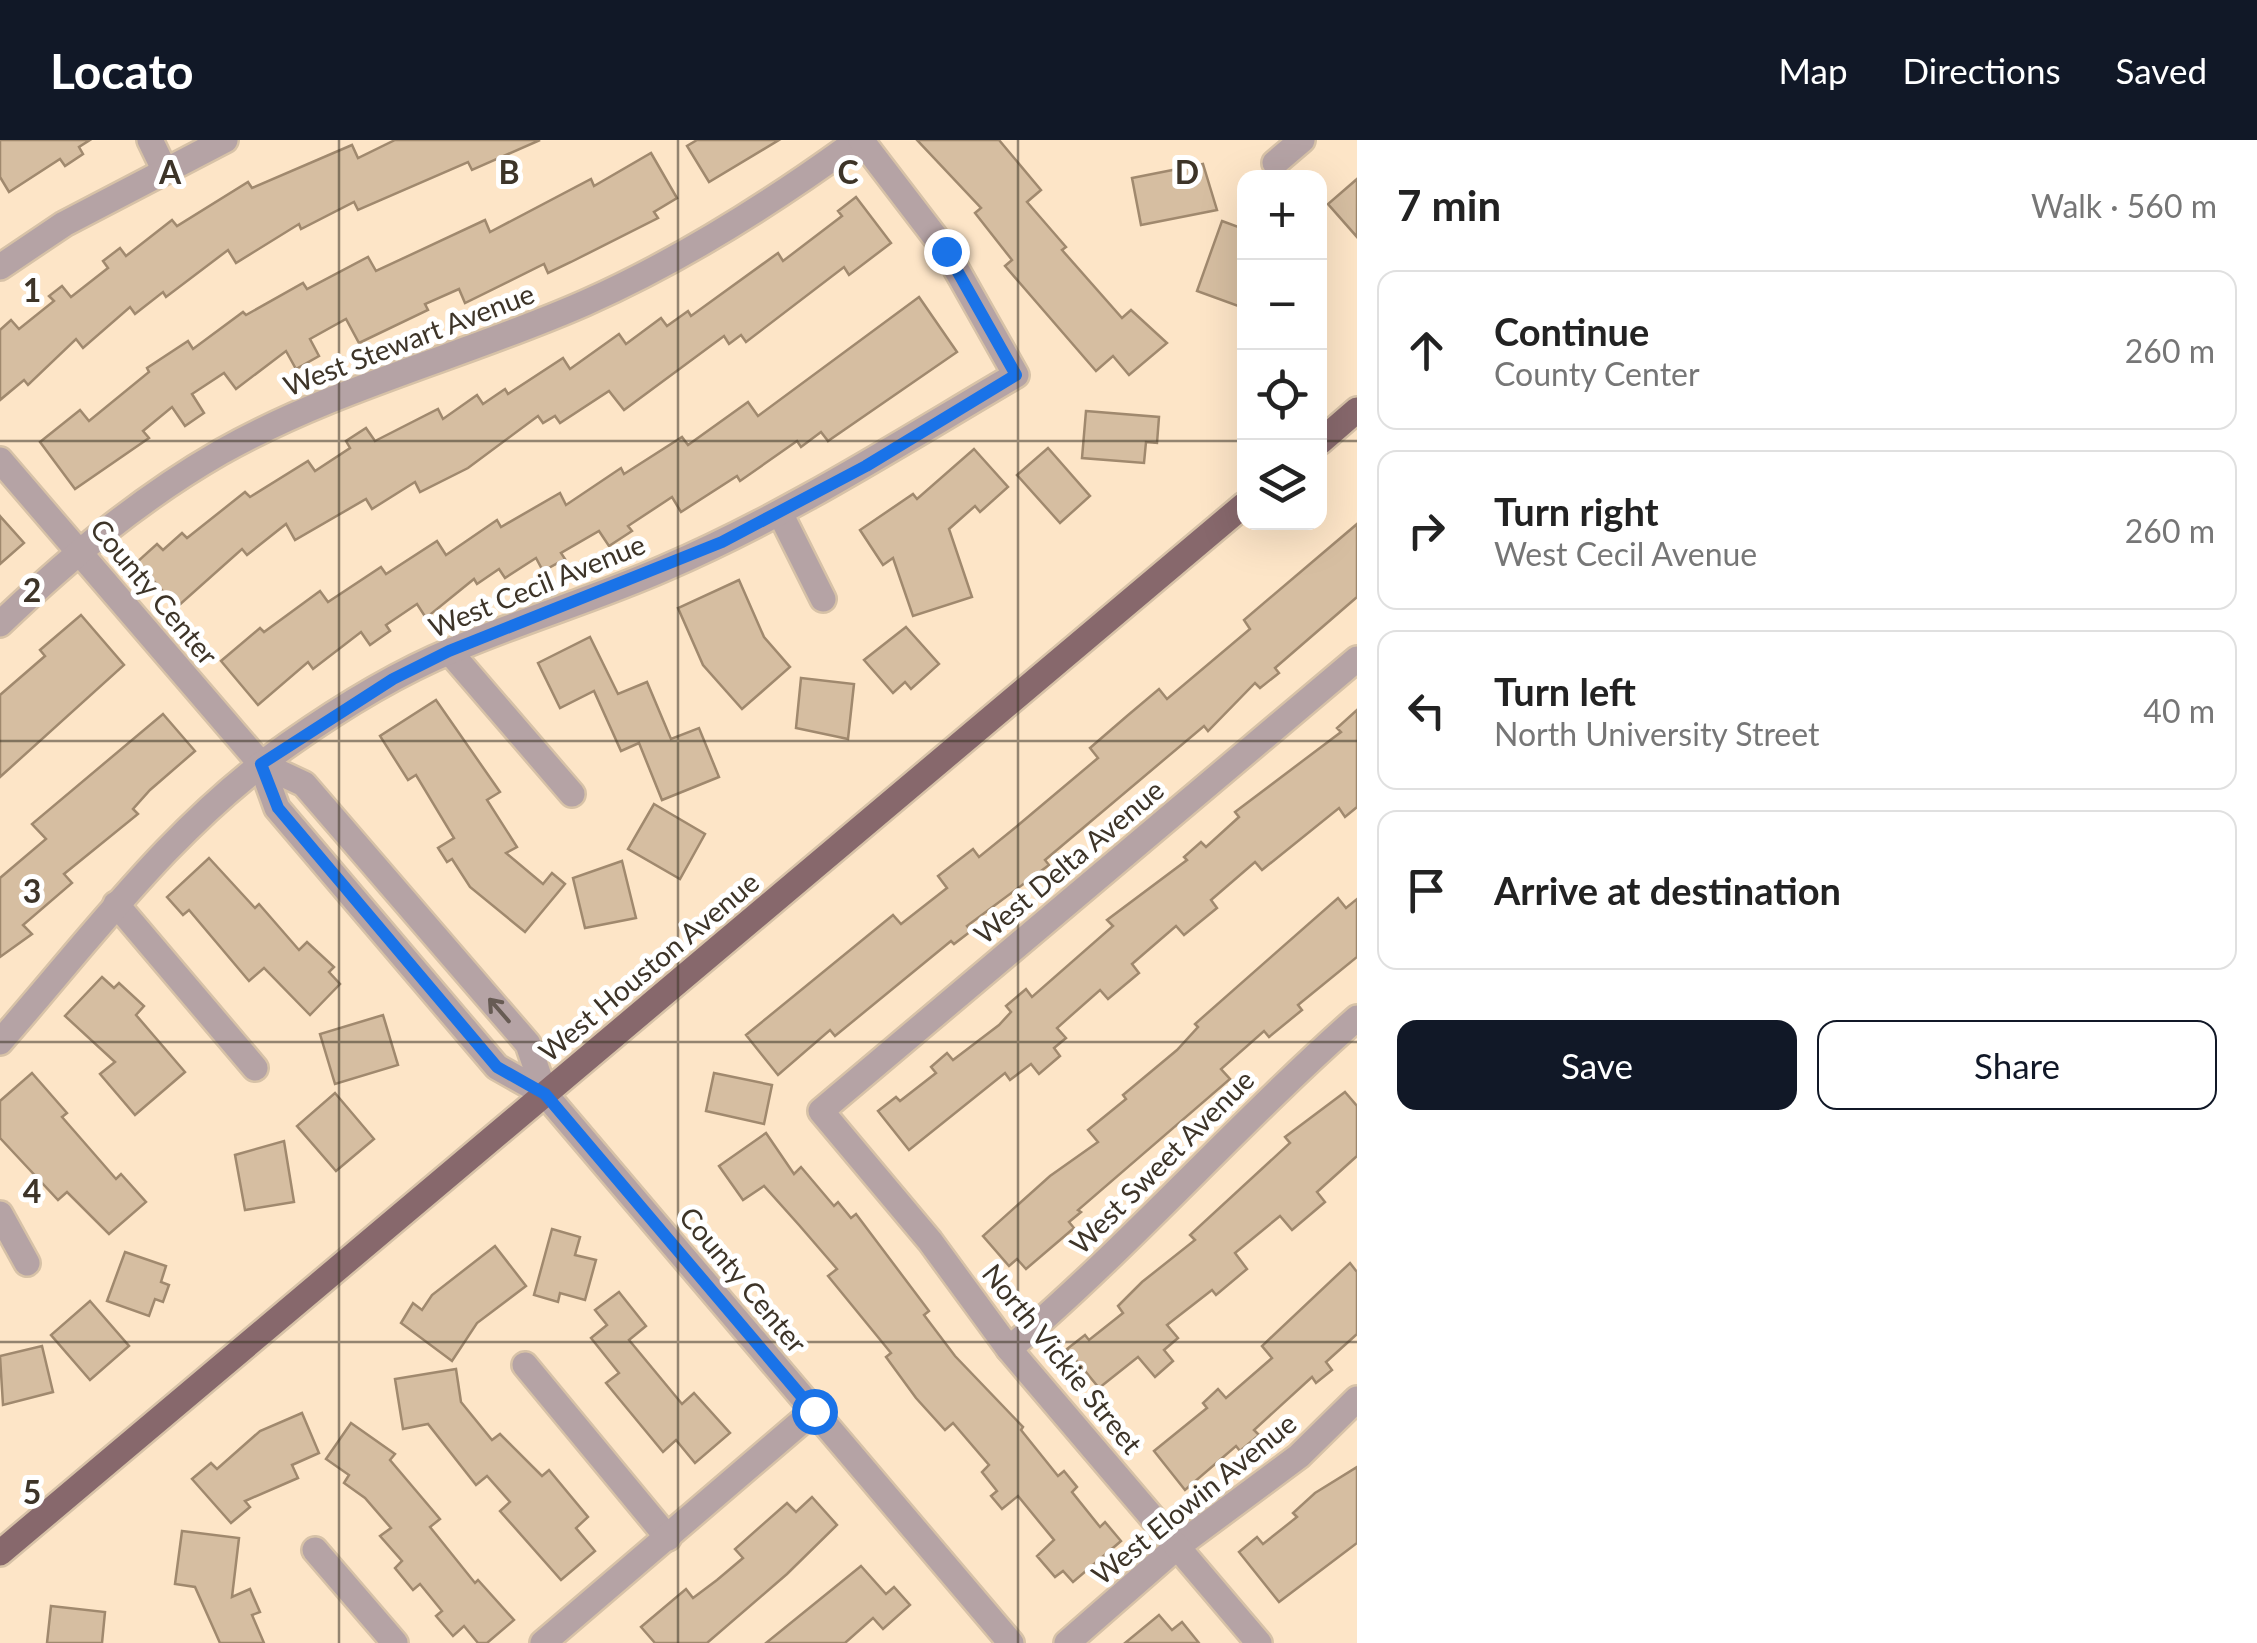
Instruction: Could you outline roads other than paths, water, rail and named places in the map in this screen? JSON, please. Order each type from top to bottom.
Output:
[{"type":"main road","points":[[1322,440],[1357,410]]},
{"type":"main road","name":"West Houston Avenue","points":[[0,1553],[1237,511]]},
{"type":"street","points":[[150,140],[164,169]]},
{"type":"street","points":[[0,267],[64,224],[225,140]]},
{"type":"street","name":"West Cecil Avenue","points":[[0,1042],[116,904],[195,818],[261,764],[336,712],[449,651],[663,569],[780,513],[1016,375],[946,251],[859,140]]},
{"type":"street","name":"West Stewart Avenue","points":[[0,624],[80,550],[149,497],[221,452],[369,384],[588,302],[742,220],[859,140]]},
{"type":"street","points":[[1275,163],[1302,140]]},
{"type":"street","name":"County Center","points":[[0,460],[261,764],[278,808],[497,1067],[545,1094],[1011,1643]]},
{"type":"street","points":[[780,513],[822,598]]},
{"type":"street","points":[[449,651],[572,794]]},
{"type":"street","name":"West Delta Avenue","points":[[820,1111],[1357,659]]},
{"type":"street","name":"County Center","points":[[261,764],[304,784],[528,1044],[545,1094]]},
{"type":"street","points":[[116,904],[256,1068]]},
{"type":"street","name":"West Sweet Avenue","points":[[1009,1349],[1357,1018]]},
{"type":"street","name":"North Vickie Street","points":[[820,1111],[930,1242],[1009,1349],[1259,1643]]},
{"type":"street","points":[[0,1214],[26,1263]]},
{"type":"street","points":[[526,1364],[668,1538]]},
{"type":"street","name":"West Elowin Avenue","points":[[1067,1643],[1178,1546],[1286,1466],[1357,1399]]},
{"type":"street","points":[[543,1643],[814,1411]]},
{"type":"street","points":[[315,1550],[395,1643]]}]
